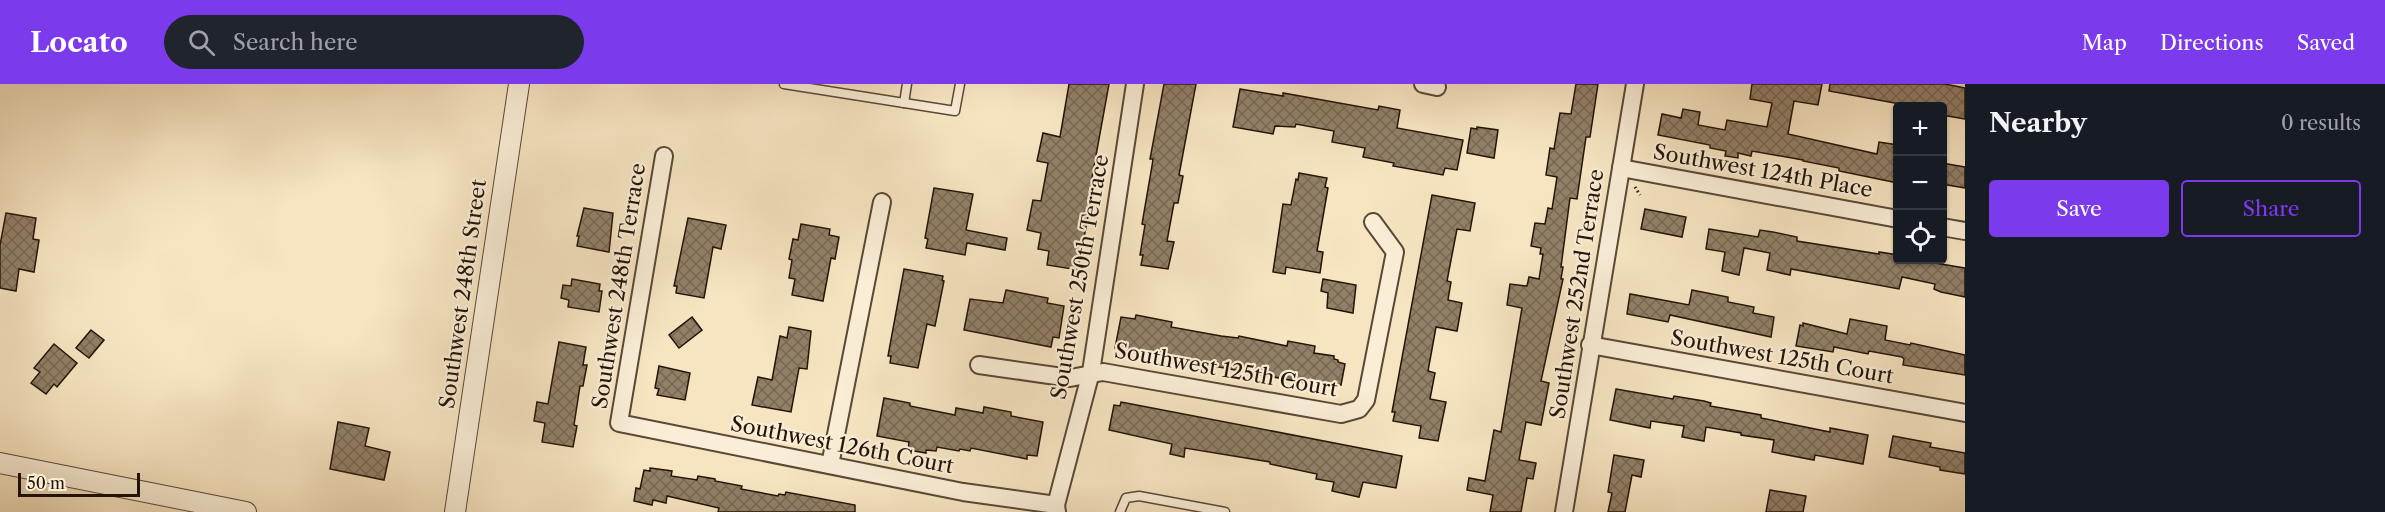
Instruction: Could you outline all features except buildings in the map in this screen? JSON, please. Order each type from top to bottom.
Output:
[{"type":"street","name":"Southwest 248th Street","points":[[455,512],[519,84]]},
{"type":"street","name":"Southwest 250th Terrace","points":[[1056,508],[1090,372],[1135,84]]},
{"type":"street","name":"Southwest 252nd Terrace","points":[[1564,512],[1635,84]]},
{"type":"street","name":"Southwest 248th Terrace","points":[[619,423],[664,156]]},
{"type":"street","name":"Southwest 124th Place","points":[[1621,168],[1893,218]]},
{"type":"street","points":[[830,465],[882,202]]},
{"type":"street","name":"Southwest 125th Court","points":[[979,365],[1070,378],[1090,372],[1103,372],[1341,414],[1359,409],[1366,400],[1395,252],[1373,222]]},
{"type":"street","points":[[1947,228],[1965,231]]},
{"type":"street","name":"Southwest 125th Court","points":[[1590,345],[1965,413]]},
{"type":"street","name":"Southwest 126th Court","points":[[619,423],[963,492],[1056,508]]},
{"type":"street","points":[[0,463],[246,512]]},
{"type":"lane","points":[[784,84],[955,111],[960,84]]},
{"type":"lane","points":[[904,103],[907,84]]},
{"type":"lane","points":[[1120,512],[1126,498],[1139,495],[1225,512]]},
{"type":"path","points":[[1635,187],[1640,195]]}]
